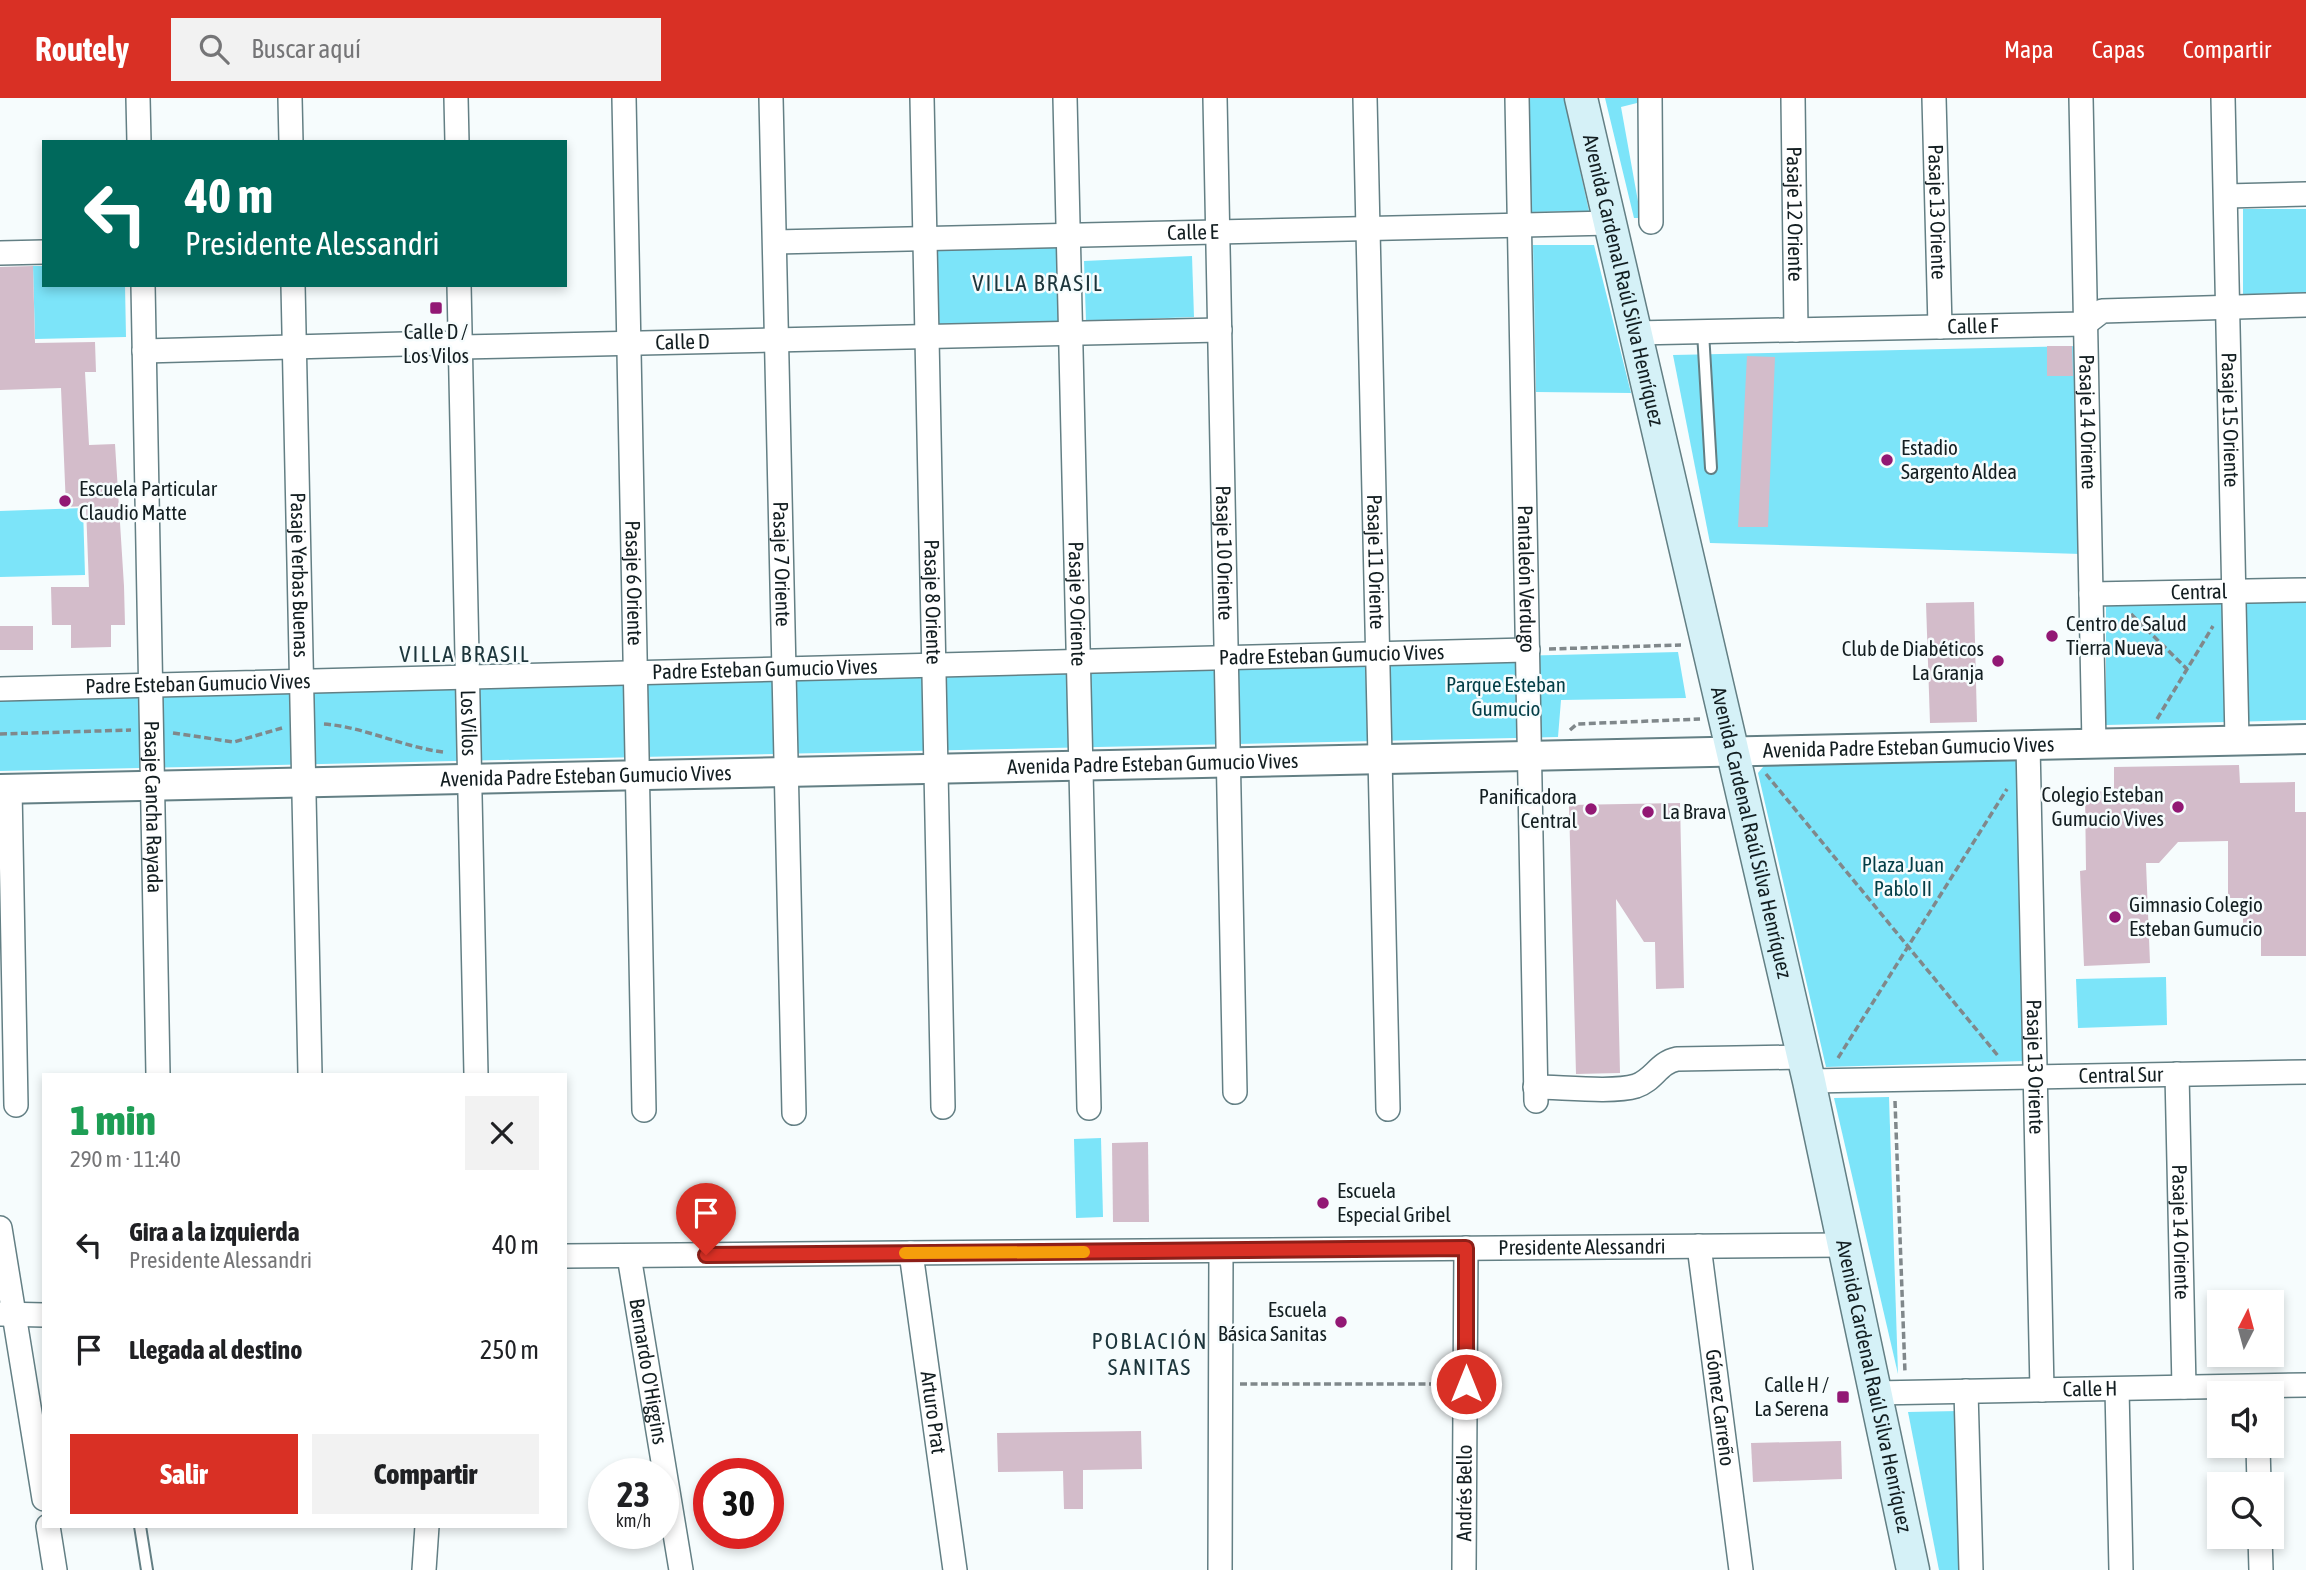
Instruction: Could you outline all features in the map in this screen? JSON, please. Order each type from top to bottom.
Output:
[{"type":"main road","name":"Avenida Cardenal Raúl Silva Henríquez","points":[[1581,98],[1635,333],[1741,752],[1812,1073],[1843,1245],[1890,1393],[1913,1570]]},
{"type":"street","points":[[138,98],[139,140]]},
{"type":"street","points":[[290,98],[290,140]]},
{"type":"street","points":[[456,98],[457,140]]},
{"type":"street","name":"Pasaje 6 Oriente","points":[[624,98],[645,1110]]},
{"type":"street","name":"Pasaje 7 Oriente","points":[[771,98],[794,1113]]},
{"type":"street","name":"Pasaje 8 Oriente","points":[[922,98],[943,1107]]},
{"type":"street","name":"Pasaje 9 Oriente","points":[[1065,98],[1089,1108]]},
{"type":"street","name":"Pasaje 10 Oriente","points":[[1215,98],[1235,1093]]},
{"type":"street","name":"Pasaje 11 Oriente","points":[[1365,98],[1388,1109]]},
{"type":"street","name":"Pantaleón Verdugo","points":[[1517,98],[1535,1094]]},
{"type":"street","points":[[1650,98],[1651,222]]},
{"type":"street","name":"Pasaje 12 Oriente","points":[[1793,98],[1796,330]]},
{"type":"street","name":"Pasaje 13 Oriente","points":[[1934,98],[1940,327]]},
{"type":"street","name":"Pasaje 14 Oriente","points":[[2081,98],[2085,324],[2100,594],[2094,744]]},
{"type":"street","name":"Pasaje 15 Oriente","points":[[2224,98],[2237,740]]},
{"type":"street","points":[[2225,196],[2306,194]]},
{"type":"street","name":"Calle E","points":[[775,242],[1610,223]]},
{"type":"street","points":[[0,253],[42,252]]},
{"type":"street","name":"Pasaje Cancha Rayada","points":[[143,287],[158,1073]]},
{"type":"street","name":"Pasaje Yerbas Buenas","points":[[293,287],[310,1073]]},
{"type":"street","name":"Los Vilos","points":[[459,287],[476,1073]]},
{"type":"street","name":"Calle F","points":[[1635,333],[2085,324],[2093,315],[2102,311],[2306,305]]},
{"type":"street","name":"Calle D","points":[[144,351],[442,343],[461,347],[1220,330]]},
{"type":"street","name":"Central","points":[[2100,594],[2306,590]]},
{"type":"street","name":"Padre Esteban Gumucio Vives","points":[[0,689],[1528,650]]},
{"type":"street","name":"Avenida Padre Esteban Gumucio Vives","points":[[5,789],[1741,752],[2028,751],[2094,744],[2306,739]]},
{"type":"street","name":"Pasaje 13 Oriente","points":[[2028,751],[2025,1077],[2042,1390]]},
{"type":"street","points":[[5,789],[16,1105]]},
{"type":"street","name":"Central Sur","points":[[1535,1094],[1632,1087],[1647,1081],[1663,1064],[1677,1059],[1895,1080],[2306,1072]]},
{"type":"street","name":"Pasaje 14 Oriente","points":[[2177,1074],[2184,1387]]},
{"type":"street","points":[[0,1228],[7,1314],[42,1489]]},
{"type":"street","name":"Presidente Alessandri","points":[[567,1256],[1843,1245]]},
{"type":"street","name":"Gómez Carreño","points":[[1699,1246],[1741,1570]]},
{"type":"street","name":"Andrés Bello","points":[[1464,1570],[1466,1248]]},
{"type":"street","points":[[1220,1570],[1221,1251]]},
{"type":"street","name":"Arturo Prat","points":[[911,1253],[955,1570]]},
{"type":"street","name":"Bernardo O'Higgins","points":[[629,1256],[681,1570]]},
{"type":"street","points":[[7,1314],[42,1315]]},
{"type":"street","name":"Calle H","points":[[2284,1387],[2306,1385]]},
{"type":"street","name":"Calle H","points":[[1890,1393],[2207,1388]]},
{"type":"street","points":[[2117,1389],[2121,1570]]},
{"type":"street","points":[[1966,1391],[1971,1570]]},
{"type":"street","points":[[48,1528],[55,1570]]},
{"type":"street","points":[[424,1570],[428,1528]]},
{"type":"street","points":[[2260,1549],[2261,1570]]},
{"type":"lane","points":[[1703,331],[1711,468]]},
{"type":"lane","points":[[140,1528],[147,1570]]},
{"type":"path","points":[[2143,743],[2234,592]]},
{"type":"path","points":[[2100,594],[2187,669]]},
{"type":"path","points":[[1528,650],[1694,645]]},
{"type":"path","points":[[0,734],[152,730],[234,741],[303,722],[355,729],[403,745],[443,752]]},
{"type":"path","points":[[1812,1073],[1908,947],[2028,751]]},
{"type":"path","points":[[1741,752],[1908,947],[2025,1077]]},
{"type":"path","points":[[1890,1393],[1895,1080]]},
{"type":"path","points":[[1220,1384],[1466,1384]]},
{"type":"green space","points":[[1523,98],[1564,98],[1589,211],[1531,212],[1526,208]]},
{"type":"green space","points":[[1605,98],[1641,98],[1641,102],[1621,107],[1641,218],[1634,218]]},
{"type":"green space","points":[[2243,209],[2306,209],[2306,298],[2243,298]]},
{"type":"green space","points":[[938,244],[1062,247],[1064,319],[1057,325],[942,326],[936,323],[933,252]]},
{"type":"green space","points":[[1533,245],[1594,245],[1631,393],[1536,392]]},
{"type":"green space","points":[[1192,256],[1194,317],[1086,321],[1084,261]]},
{"type":"green space","points":[[33,266],[42,266],[42,287],[125,287],[126,337],[35,339]]},
{"type":"green space","name":"Estadio Sargento Aldea","points":[[2079,346],[2081,554],[1710,543],[1673,355]]},
{"type":"green space","points":[[83,508],[85,575],[0,577],[0,511]]},
{"type":"green space","points":[[2306,599],[2306,720],[2106,725],[2106,603]]},
{"type":"green space","name":"Parque Esteban Gumucio","points":[[1678,652],[1686,698],[1561,700],[1558,737],[0,771],[0,694]]},
{"type":"green space","name":"Plaza Juan Pablo II","points":[[2013,752],[2019,761],[2025,1061],[1826,1067],[1758,773],[1768,761]]},
{"type":"green space","points":[[2166,977],[2167,1025],[2078,1028],[2076,979]]},
{"type":"green space","points":[[1889,1097],[1898,1374],[1834,1098]]},
{"type":"green space","points":[[1101,1138],[1103,1217],[1076,1218],[1074,1139]]},
{"type":"green space","points":[[1958,1411],[1964,1570],[1939,1570],[1908,1412]]},
{"type":"building","points":[[33,266],[35,343],[95,342],[96,372],[85,372],[89,445],[115,444],[124,586],[125,625],[111,625],[111,647],[71,648],[71,625],[52,625],[51,587],[89,587],[86,506],[66,507],[61,388],[0,390],[0,267]]},
{"type":"building","points":[[2047,346],[2072,346],[2073,376],[2047,376]]},
{"type":"building","points":[[1747,356],[1775,357],[1768,527],[1738,527]]},
{"type":"building","points":[[1974,602],[1977,722],[1930,723],[1926,603]]},
{"type":"building","points":[[0,626],[33,626],[33,650],[0,650]]},
{"type":"building","points":[[2239,765],[2240,783],[2295,782],[2295,812],[2306,812],[2306,956],[2261,956],[2261,927],[2243,927],[2243,898],[2228,898],[2228,841],[2178,842],[2159,863],[2146,863],[2150,963],[2084,966],[2080,871],[2086,870],[2085,792],[2114,791],[2114,767]]},
{"type":"building","points":[[1680,803],[1684,988],[1656,989],[1655,942],[1644,942],[1616,899],[1620,1073],[1576,1074],[1569,805]]},
{"type":"building","points":[[1148,1142],[1149,1222],[1113,1222],[1112,1143]]},
{"type":"building","points":[[1141,1431],[1142,1469],[1083,1470],[1083,1509],[1064,1509],[1063,1471],[998,1472],[997,1433]]},
{"type":"building","points":[[1841,1441],[1842,1479],[1753,1482],[1751,1443]]},
{"type":"slow traffic","points":[[905,1253],[1084,1252]]},
{"type":"place","name":"Calle D / Los Vilos","points":[[436,308]]},
{"type":"place","name":"Estadio Sargento Aldea","points":[[1887,460]]},
{"type":"place","name":"Escuela Particular Claudio Matte","points":[[65,501]]},
{"type":"place","name":"Centro de Salud Tierra Nueva","points":[[2052,636]]},
{"type":"place","name":"Club de Diabéticos La Granja","points":[[1998,661]]},
{"type":"place","name":"Colegio Esteban Gumucio Vives","points":[[2178,807]]},
{"type":"place","name":"Panificadora Central","points":[[1591,809]]},
{"type":"place","name":"La Brava","points":[[1648,812]]},
{"type":"place","name":"Gimnasio Colegio Esteban Gumucio","points":[[2115,917]]},
{"type":"place","name":"Escuela Especial Gribel","points":[[1323,1203]]},
{"type":"place","name":"Escuela Básica Sanitas","points":[[1341,1322]]},
{"type":"place","name":"Calle H / La Serena","points":[[1843,1397]]},
{"type":"district","name":"VILLA BRASIL","points":[[1038,283]]},
{"type":"district","name":"VILLA BRASIL","points":[[465,654]]},
{"type":"district","name":"POBLACIÓN SANITAS","points":[[1150,1354]]},
{"type":"route","points":[[706,1255],[1466,1248],[1466,1384]]}]
